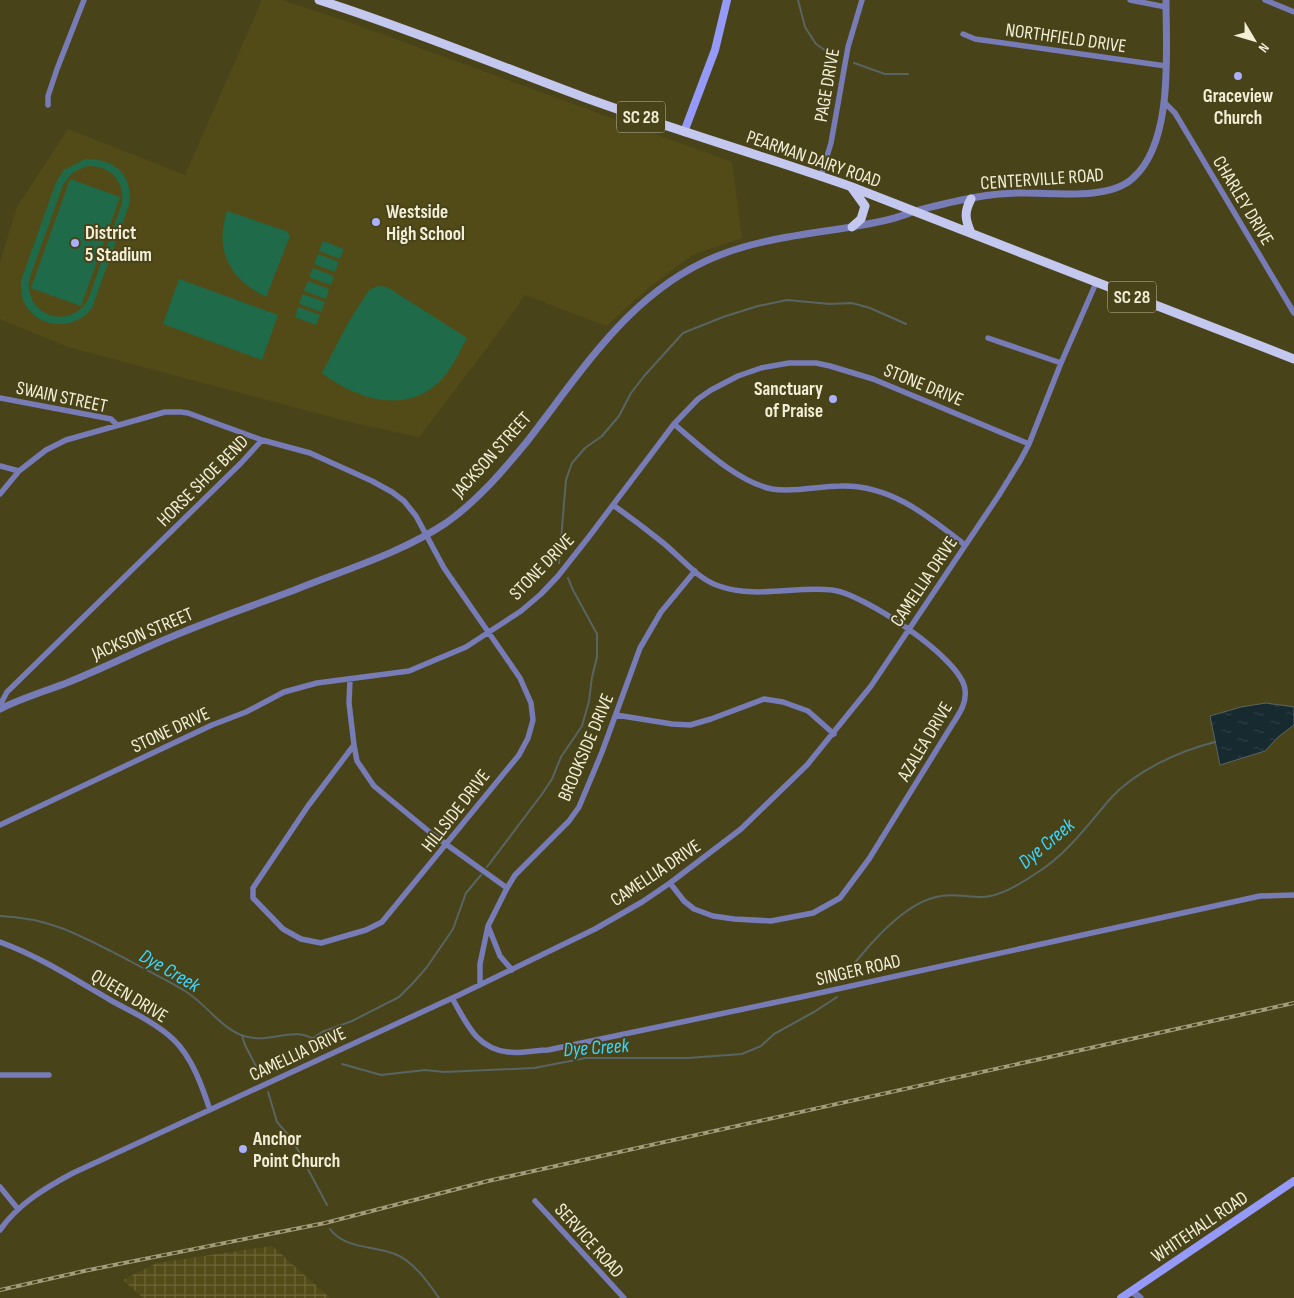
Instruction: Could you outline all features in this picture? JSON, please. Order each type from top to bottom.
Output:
[{"type":"highway","name":"PEARMAN DAIRY ROAD","points":[[325,1],[684,132],[852,187],[1294,359]]},
{"type":"highway","points":[[852,187],[865,206],[862,219],[852,227]]},
{"type":"highway","points":[[970,232],[965,219],[966,209],[971,199]]},
{"type":"main road","points":[[684,132],[715,50],[727,0]]},
{"type":"main road","name":"WHITEHALL ROAD","points":[[1121,1298],[1294,1181]]},
{"type":"street","points":[[48,105],[48,96],[54,78],[84,0]]},
{"type":"street","name":"PAGE DRIVE","points":[[821,176],[831,142],[848,47],[862,0]]},
{"type":"street","points":[[1130,0],[1166,4]]},
{"type":"street","points":[[1265,0],[1294,12]]},
{"type":"street","name":"CENTERVILLE ROAD","points":[[915,211],[987,195],[1097,193],[1120,187],[1133,179],[1151,153],[1158,134],[1165,103],[1166,4]]},
{"type":"street","name":"NORTHFIELD DRIVE","points":[[963,34],[974,39],[1166,66]]},
{"type":"street","name":"CHARLEY DRIVE","points":[[1165,103],[1175,113],[1294,313]]},
{"type":"street","name":"JACKSON STREET","points":[[0,709],[69,682],[173,636],[377,558],[426,535],[458,514],[492,483],[610,334],[631,312],[662,286],[694,266],[744,246],[887,220],[915,211]]},
{"type":"street","name":"CAMELLIA DRIVE","points":[[0,1230],[18,1209],[48,1186],[73,1173],[480,985],[595,929],[642,902],[670,883],[741,829],[807,765],[871,686],[1010,478],[1029,444],[1096,283]]},
{"type":"street","points":[[988,338],[1061,364]]},
{"type":"street","name":"STONE DRIVE","points":[[0,825],[212,725],[246,712],[284,692],[317,683],[409,672],[466,647],[521,610],[541,594],[558,576],[674,424],[698,399],[738,376],[789,363],[816,363],[830,366],[872,379],[1029,444]]},
{"type":"street","name":"SWAIN STREET","points":[[0,398],[111,419],[117,425]]},
{"type":"street","name":"HORSE SHOE BEND","points":[[0,494],[19,471],[46,450],[66,440],[165,412],[181,412],[262,440],[242,463],[7,692],[0,705]]},
{"type":"street","points":[[674,424],[734,471],[754,483],[771,489],[842,486],[884,493],[908,503],[965,545]]},
{"type":"street","name":"HILLSIDE DRIVE","points":[[262,440],[310,453],[372,481],[404,501],[416,516],[444,568],[520,678],[531,703],[533,720],[528,738],[519,755],[382,922],[366,930],[321,943],[301,939],[282,929],[253,898],[253,888],[313,800],[354,746]]},
{"type":"street","points":[[0,466],[19,471]]},
{"type":"street","name":"AZALEA DRIVE","points":[[613,505],[663,542],[695,571],[718,586],[763,593],[833,590],[847,593],[867,602],[938,652],[958,673],[966,689],[964,705],[873,852],[840,898],[813,913],[780,920],[734,919],[713,916],[694,909],[684,901],[670,883]]},
{"type":"street","name":"BROOKSIDE DRIVE","points":[[480,985],[480,964],[488,926],[506,888],[515,875],[569,821],[579,807],[616,715],[640,648],[661,612],[695,571]]},
{"type":"street","points":[[350,680],[349,703],[357,761],[374,786],[432,834],[506,888]]},
{"type":"street","points":[[616,715],[690,725],[711,720],[764,699],[783,702],[808,711],[834,734]]},
{"type":"street","name":"SINGER ROAD","points":[[452,998],[475,1037],[487,1046],[509,1052],[548,1050],[801,998],[1260,896],[1294,895]]},
{"type":"street","points":[[488,926],[500,956],[512,970]]},
{"type":"street","name":"QUEEN DRIVE","points":[[0,942],[16,948],[71,978],[156,1026],[174,1040],[189,1061],[200,1082],[210,1110]]},
{"type":"street","points":[[0,1075],[49,1074]]},
{"type":"street","points":[[0,1187],[18,1209]]},
{"type":"street","name":"SERVICE ROAD","points":[[535,1201],[624,1298]]},
{"type":"street","points":[[1132,1291],[1140,1298]]},
{"type":"shaded area","name":"Westside High School","points":[[262,0],[282,0],[346,21],[732,162],[742,238],[692,255],[646,290],[606,326],[525,295],[419,437],[354,423],[68,347],[0,319],[0,262],[17,207],[68,129],[185,175]]},
{"type":"shaded area","points":[[272,1246],[330,1298],[143,1298],[123,1280],[157,1263]]},
{"type":"green space","points":[[85,159],[105,162],[120,170],[125,177],[130,194],[129,205],[92,308],[85,316],[76,321],[56,324],[36,317],[29,310],[22,298],[21,281],[56,182],[64,170]],"holes":[[[87,166],[95,166],[109,171],[118,181],[121,188],[122,203],[88,300],[80,310],[70,315],[60,317],[50,315],[34,303],[30,292],[29,280],[63,185],[72,173]]]},
{"type":"green space","name":"District 5 Stadium","points":[[70,179],[120,197],[81,306],[31,288]]},
{"type":"green space","points":[[227,211],[286,231],[290,236],[266,297],[243,282],[228,262],[224,251],[223,239],[223,225]]},
{"type":"green space","points":[[323,241],[344,249],[340,259],[319,251]]},
{"type":"green space","points":[[318,254],[339,262],[335,272],[314,264]]},
{"type":"green space","points":[[313,268],[334,276],[331,285],[309,277]]},
{"type":"green space","points":[[179,279],[278,315],[262,360],[163,324]]},
{"type":"green space","points":[[308,281],[329,289],[326,299],[304,291]]},
{"type":"green space","points":[[378,286],[387,287],[467,338],[443,378],[429,390],[415,397],[383,400],[367,396],[351,391],[322,373],[348,323],[369,290]]},
{"type":"green space","points":[[303,294],[325,302],[321,312],[299,304]]},
{"type":"green space","points":[[298,307],[320,315],[316,325],[295,317]]},
{"type":"water","points":[[1266,703],[1294,707],[1294,725],[1278,737],[1265,751],[1220,765],[1210,716],[1241,707]]},
{"type":"waterway","points":[[798,0],[805,27],[816,44],[836,58]]},
{"type":"waterway","points":[[854,63],[885,74],[908,74]]},
{"type":"waterway","points":[[559,563],[566,480],[572,463],[585,448],[602,436],[619,416],[631,393],[645,375],[683,333],[723,317],[758,306],[787,300],[830,304],[852,303],[870,308],[906,324]]},
{"type":"waterway","points":[[487,867],[542,794],[552,779],[561,757],[582,726],[589,701],[597,657],[597,634],[568,578]]},
{"type":"waterway","name":"Dye Creek","points":[[841,980],[885,929],[913,907],[941,896],[990,896],[1017,885],[1046,867],[1056,858],[1075,840],[1110,799],[1132,780],[1158,763],[1215,742]]},
{"type":"waterway","points":[[313,1038],[322,1032],[352,1021],[399,997],[427,967],[453,929],[466,893],[481,875]]},
{"type":"waterway","name":"Dye Creek","points":[[0,916],[36,920],[67,930],[96,944],[185,991],[226,1026],[241,1035],[252,1038],[291,1034],[301,1035],[321,1044]]},
{"type":"waterway","name":"Dye Creek","points":[[342,1064],[381,1075],[425,1070],[444,1072],[534,1068],[586,1058],[688,1058],[742,1054],[761,1046],[774,1034],[837,997]]},
{"type":"waterway","points":[[242,1036],[260,1074]]},
{"type":"waterway","points":[[268,1092],[277,1122],[292,1139],[327,1205]]},
{"type":"waterway","points":[[330,1229],[336,1236],[352,1244],[387,1251],[402,1257],[420,1273],[439,1298]]},
{"type":"railway","points":[[0,1290],[84,1271],[325,1223],[488,1181],[1294,1003]]},
{"type":"place","name":"Graceview Church","points":[[1238,76]]},
{"type":"place","name":"Westside High School","points":[[376,222]]},
{"type":"place","name":"District 5 Stadium","points":[[75,243]]},
{"type":"place","name":"Sanctuary of Praise","points":[[833,399]]},
{"type":"place","name":"Anchor Point Church","points":[[243,1149]]}]
